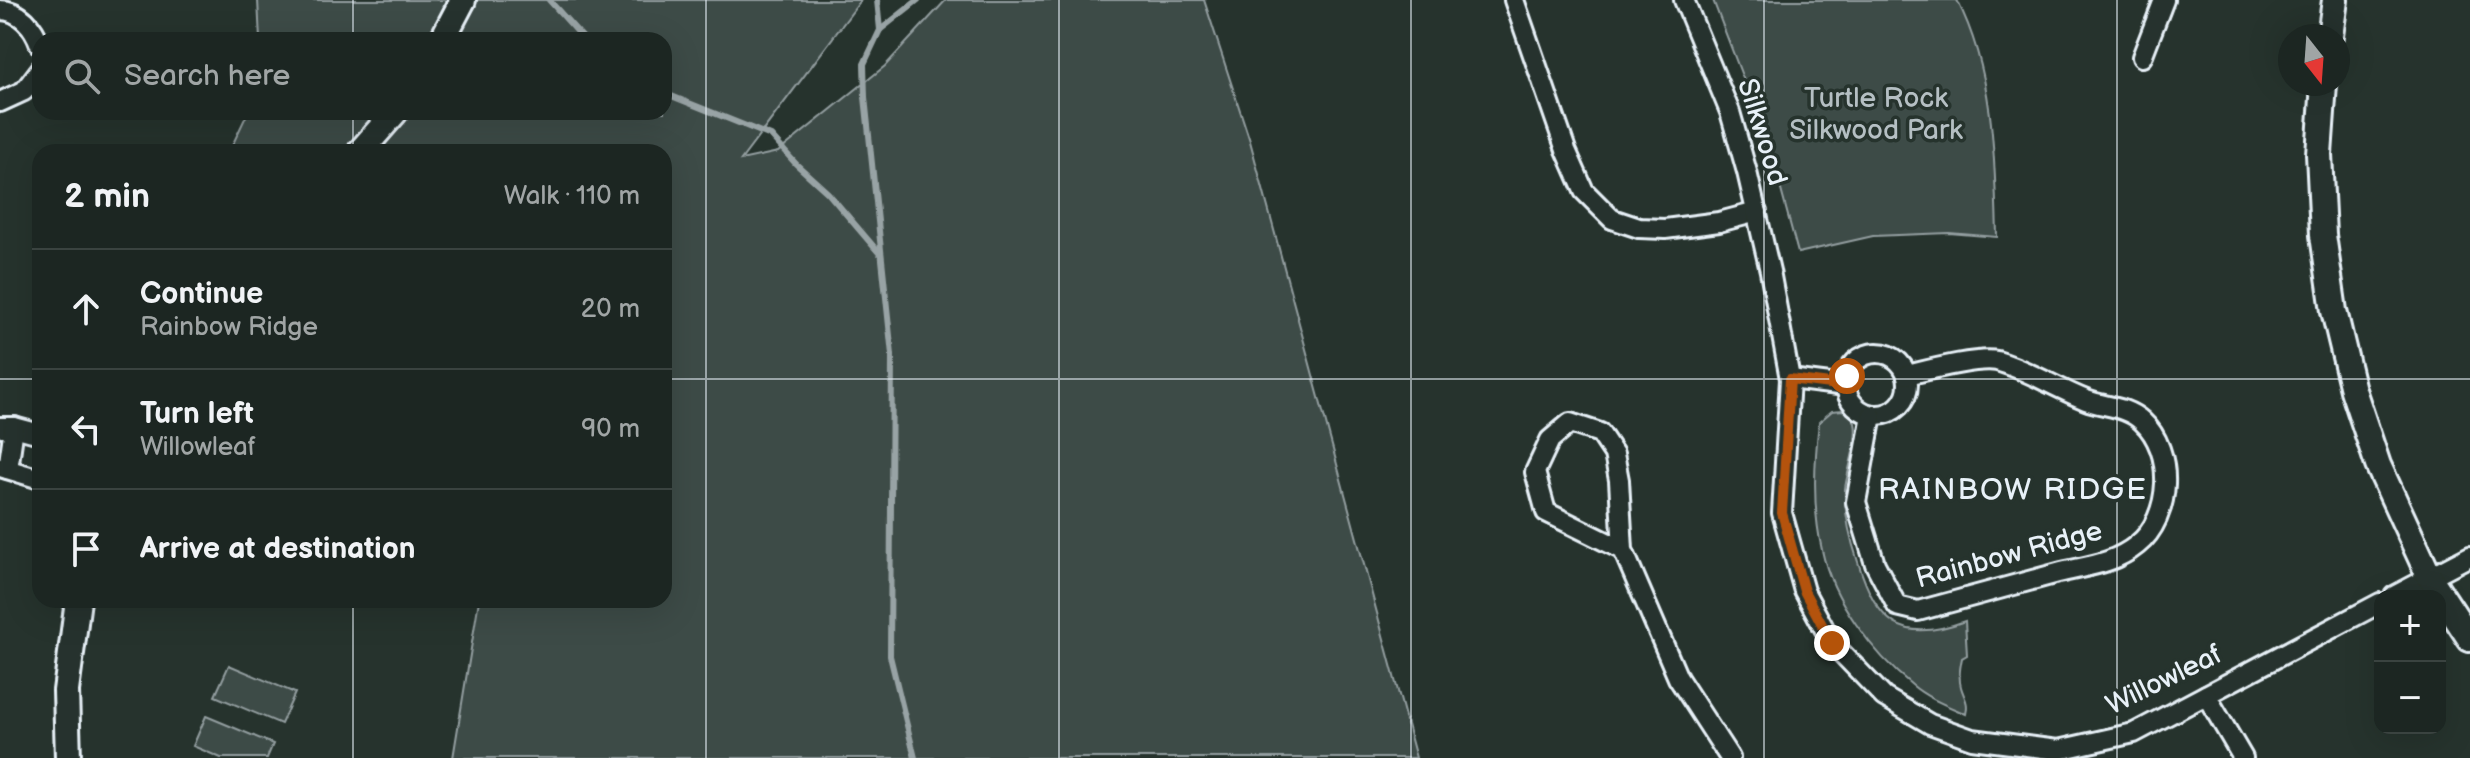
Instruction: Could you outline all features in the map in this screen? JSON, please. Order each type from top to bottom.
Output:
[{"type":"street","points":[[446,32],[463,0]]},
{"type":"street","points":[[1500,0],[1516,6],[1566,150],[1584,191],[1612,219],[1639,228],[1665,229],[1719,222],[1757,212]]},
{"type":"street","name":"Silkwood","points":[[1684,0],[1730,112],[1757,212],[1790,379]]},
{"type":"street","points":[[2142,57],[2164,0]]},
{"type":"street","points":[[2332,24],[2335,0]]},
{"type":"street","points":[[0,10],[10,10],[24,19],[35,32]]},
{"type":"street","points":[[0,102],[24,91],[32,80]]},
{"type":"street","points":[[2323,96],[2320,168],[2323,235],[2334,311],[2353,390],[2378,465],[2430,578],[2470,639]]},
{"type":"street","points":[[367,144],[388,120]]},
{"type":"street","points":[[1877,353],[1896,359],[1907,375],[1907,396],[1901,405],[1883,415],[1872,415],[1853,405],[1846,386],[1847,376],[1858,359],[1877,353]]},
{"type":"street","name":"Rainbow Ridge","points":[[1872,415],[1856,502],[1875,564],[1897,606],[1918,611],[2101,565],[2135,547],[2149,534],[2161,507],[2166,481],[2156,438],[2140,419],[2122,409],[2087,400],[1994,360],[1907,375]]},
{"type":"street","points":[[1790,379],[1846,386]]},
{"type":"street","name":"Willowleaf","points":[[1790,379],[1782,513],[1804,591],[1832,643],[1884,697],[1930,724],[1972,739],[2059,754],[2134,733],[2374,606]]},
{"type":"street","points":[[1623,550],[1546,512],[1535,472],[1550,440],[1570,423],[1600,433],[1614,454],[1619,480],[1623,550],[1678,678],[1730,758]]},
{"type":"street","points":[[32,432],[7,427],[4,468],[32,477]]},
{"type":"street","points":[[2406,590],[2470,556]]},
{"type":"street","points":[[68,758],[66,691],[77,608]]},
{"type":"street","points":[[2206,695],[2243,758]]},
{"type":"green space","points":[[258,0],[861,0],[741,160],[778,152],[885,66],[946,0],[1204,0],[1250,141],[1416,758],[453,758],[478,608],[672,608],[672,144],[233,144],[244,120],[672,120],[672,32],[260,32]]},
{"type":"green space","name":"Turtle Rock Silkwood Park","points":[[1713,0],[1957,0],[1979,56],[1985,86],[1993,146],[1997,237],[1949,233],[1873,236],[1798,253],[1770,149]]},
{"type":"green space","points":[[1843,410],[1852,416],[1856,430],[1845,489],[1845,508],[1852,544],[1865,583],[1883,614],[1908,629],[1943,628],[1965,621],[1967,655],[1962,658],[1959,676],[1967,703],[1966,714],[1918,690],[1883,658],[1856,624],[1827,569],[1815,502],[1817,438],[1819,422],[1832,411]]},
{"type":"green space","points":[[229,665],[295,693],[281,724],[215,696]]},
{"type":"green space","points":[[206,716],[273,744],[267,758],[221,758],[193,746]]},
{"type":"waterway","points":[[549,0],[578,32]]},
{"type":"waterway","points":[[877,0],[880,30]]},
{"type":"waterway","points":[[915,758],[890,656],[892,355],[864,64],[880,30],[918,0]]},
{"type":"waterway","points":[[672,96],[771,136],[828,193],[880,254]]},
{"type":"district","name":"RAINBOW RIDGE","points":[[2013,490]]},
{"type":"route","points":[[1832,643],[1804,591],[1782,513],[1790,379],[1846,386],[1847,376]]}]
